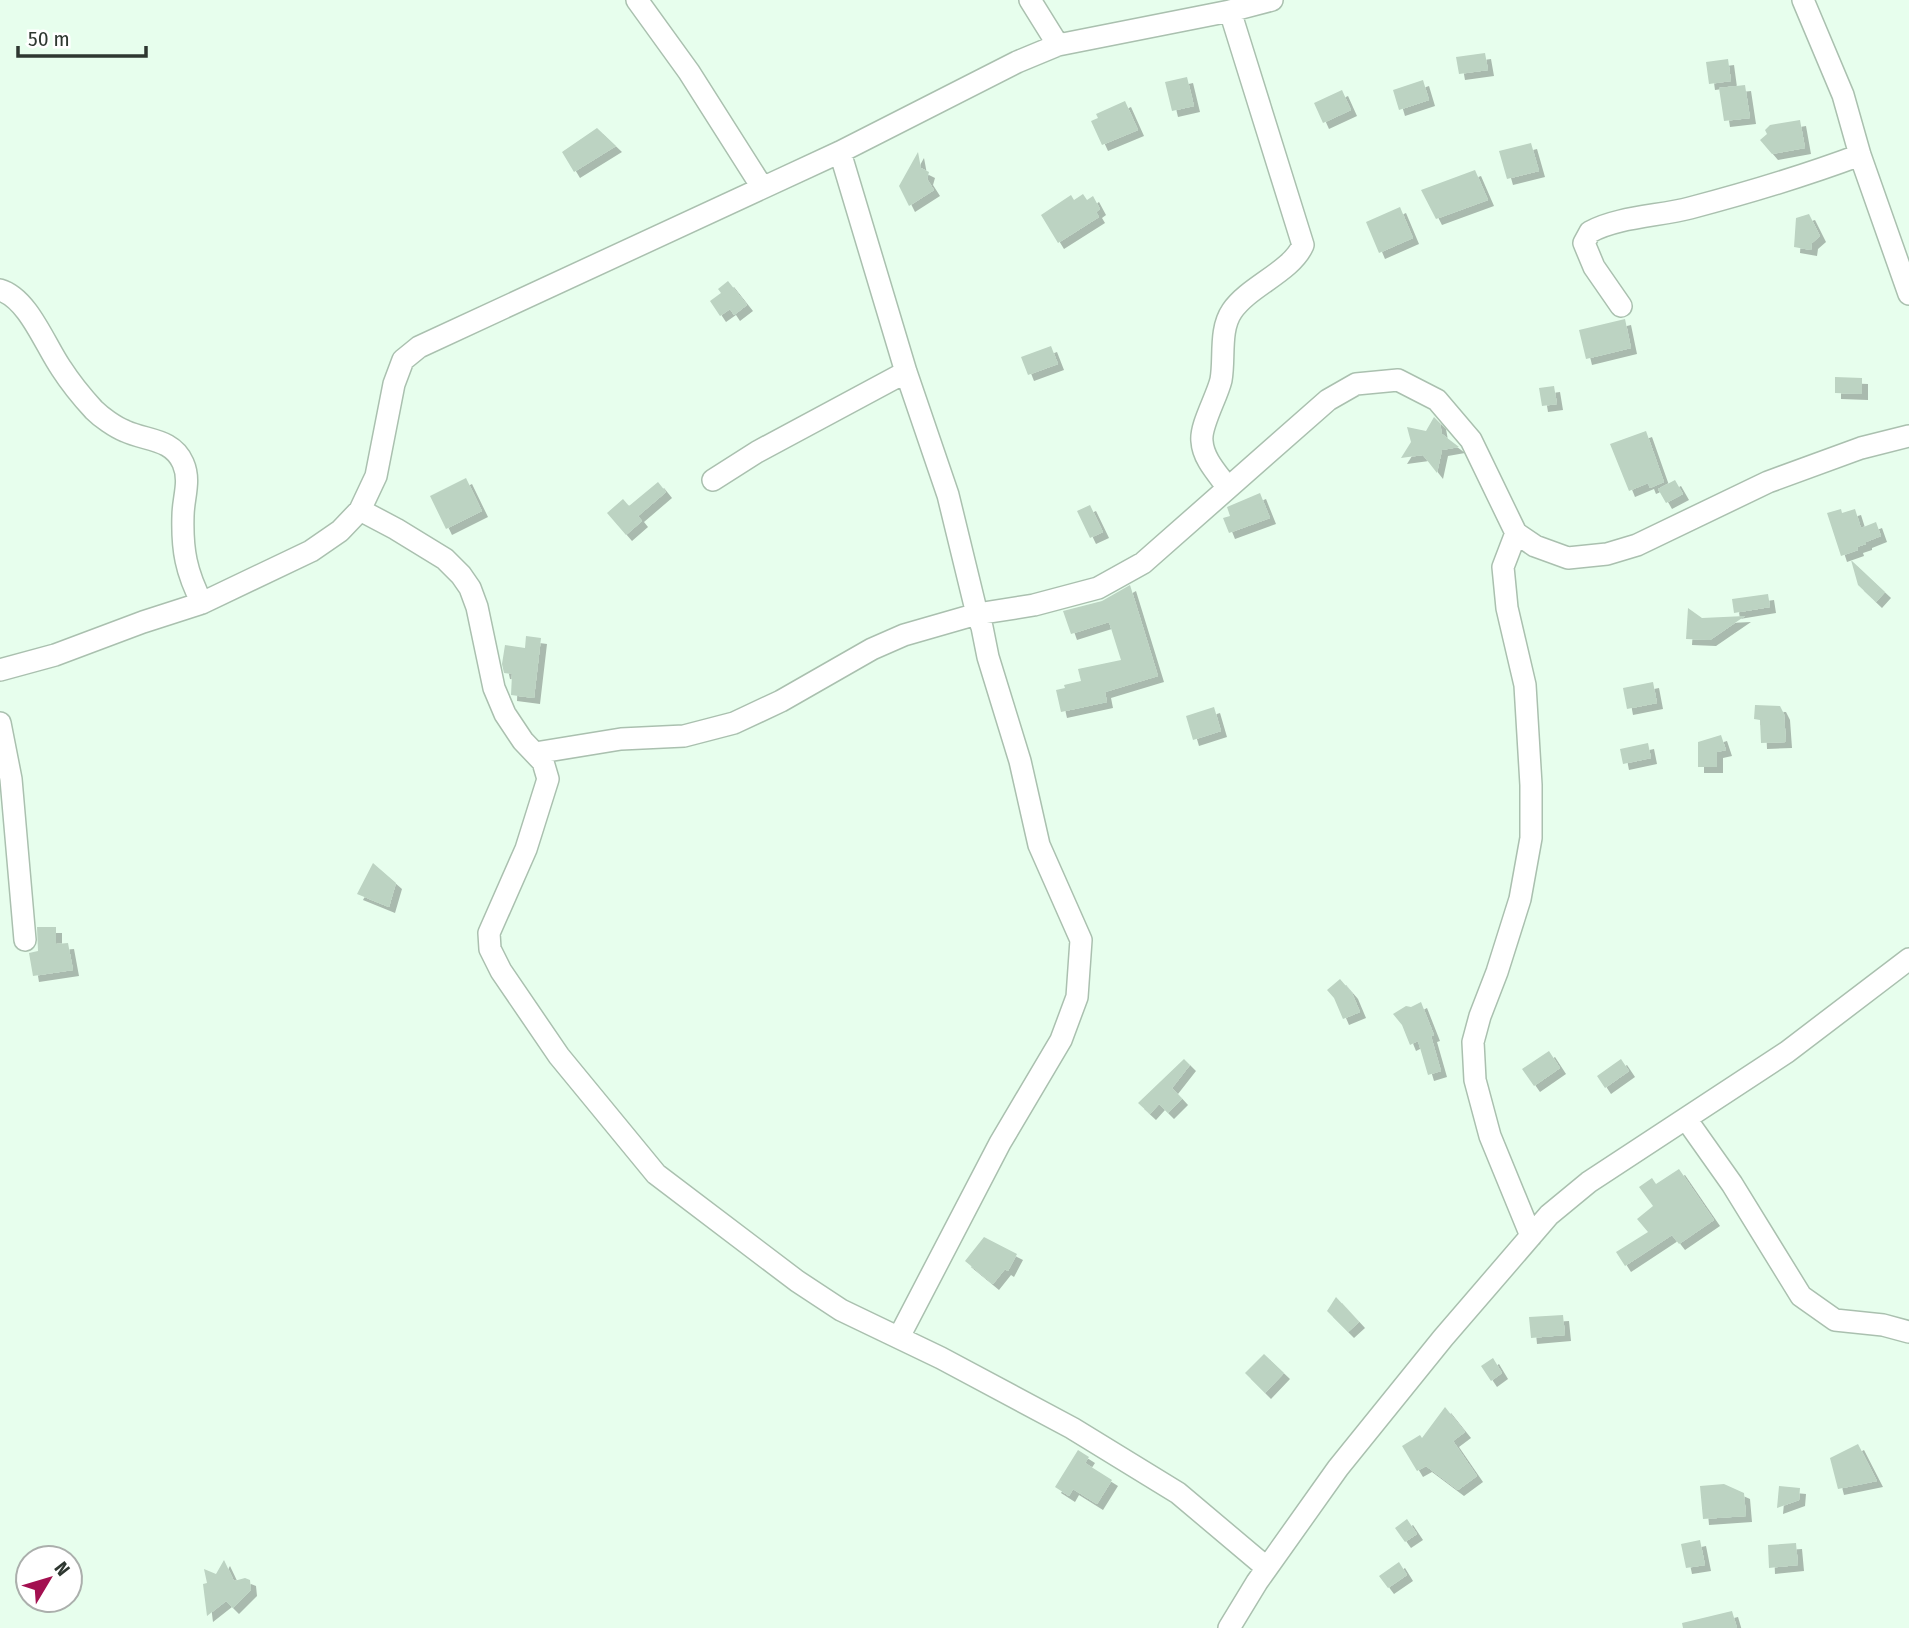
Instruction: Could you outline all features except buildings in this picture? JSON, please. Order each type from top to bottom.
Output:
[{"type":"street","points":[[637,0],[690,72],[762,187]]},
{"type":"street","points":[[1030,0],[1058,45]]},
{"type":"street","points":[[0,670],[55,655],[202,603],[311,551],[340,531],[360,510],[376,476],[394,384],[403,360],[452,330],[840,152],[1017,62],[1058,45],[1230,11],[1272,0]]},
{"type":"street","points":[[1803,0],[1843,95],[1860,155],[1909,294]]},
{"type":"street","points":[[1228,488],[1211,465],[1201,435],[1224,365],[1224,331],[1231,312],[1251,292],[1294,258],[1303,245],[1230,11]]},
{"type":"street","points":[[840,152],[906,372],[948,495],[988,657],[1020,761],[1039,845],[1081,940],[1077,997],[1061,1040],[1000,1143],[899,1337]]},
{"type":"street","points":[[1621,306],[1594,267],[1584,243],[1590,232],[1610,224],[1688,209],[1805,175],[1860,155]]},
{"type":"street","points":[[0,290],[21,302],[62,369],[96,412],[124,431],[162,442],[175,451],[183,463],[188,479],[183,513],[183,545],[189,578],[202,603]]},
{"type":"street","points":[[713,480],[757,452],[906,372]]},
{"type":"street","points":[[535,753],[621,739],[684,736],[734,723],[781,701],[872,649],[904,635],[977,614],[1034,605],[1098,588],[1143,563],[1328,400],[1356,384],[1398,380],[1437,400],[1471,440],[1516,533],[1535,546],[1568,558],[1607,554],[1637,545],[1768,482],[1861,448],[1909,436]]},
{"type":"street","points":[[360,510],[445,559],[461,575],[477,607],[494,688],[505,714],[523,741],[543,762],[548,779],[526,849],[489,933],[490,948],[501,971],[559,1056],[656,1174],[797,1281],[841,1310],[942,1357],[1123,1458],[1178,1493],[1267,1568]]},
{"type":"street","points":[[1516,533],[1503,567],[1507,608],[1525,685],[1531,838],[1520,899],[1473,1042],[1475,1080],[1490,1136],[1531,1236]]},
{"type":"street","points":[[0,723],[10,779],[25,940]]},
{"type":"street","points":[[1228,1628],[1338,1468],[1443,1338],[1549,1216],[1589,1182],[1787,1052],[1909,960]]},
{"type":"street","points":[[1686,1119],[1732,1184],[1801,1296],[1835,1320],[1883,1325],[1909,1332]]}]
